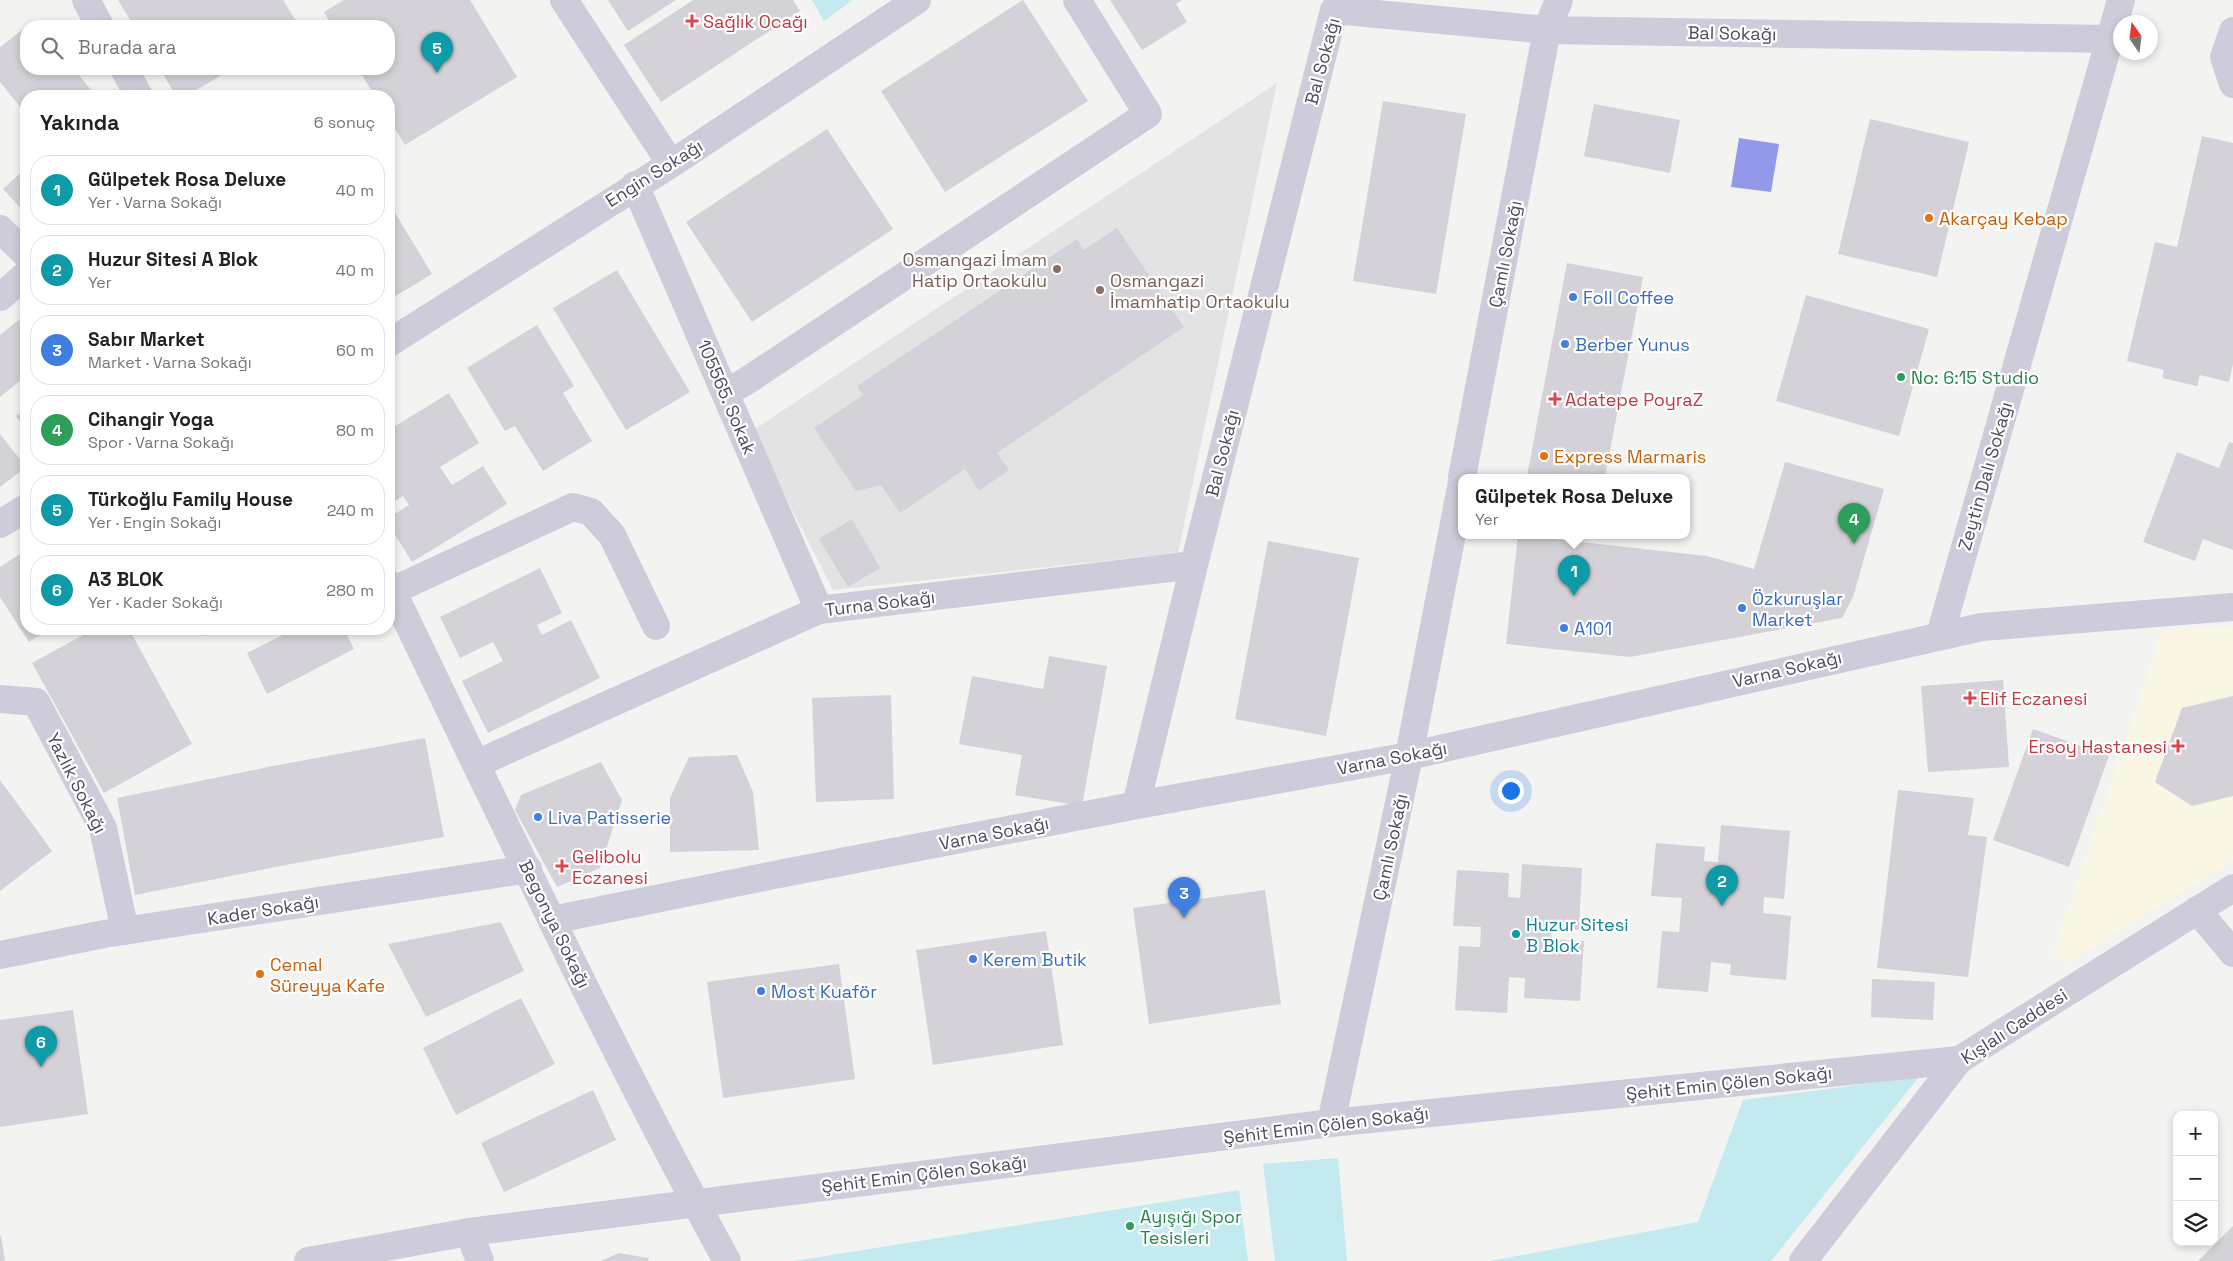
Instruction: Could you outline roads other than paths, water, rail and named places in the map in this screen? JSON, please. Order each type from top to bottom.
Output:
[{"type":"street","points":[[86,0],[97,20]]},
{"type":"street","points":[[564,0],[671,164]]},
{"type":"street","name":"Engin Sokağı","points":[[395,338],[671,164],[917,0]]},
{"type":"street","points":[[725,393],[745,382],[935,258],[1148,114],[1076,0]]},
{"type":"street","name":"Çamlı Sokağı","points":[[1543,0],[1547,30]]},
{"type":"street","name":"Çamlı Sokağı","points":[[1463,474],[1547,30],[1559,0]]},
{"type":"street","name":"Zeytin Dalı Sokağı","points":[[1940,635],[2121,0]]},
{"type":"street","name":"Bal Sokağı","points":[[1136,805],[1194,565],[1334,10],[1547,30],[2110,39]]},
{"type":"street","points":[[2233,30],[2224,57],[2233,84]]},
{"type":"street","points":[[127,75],[136,90]]},
{"type":"street","name":"105565. Sokak","points":[[635,185],[819,610]]},
{"type":"street","points":[[0,229],[20,248]]},
{"type":"street","points":[[0,297],[20,280]]},
{"type":"street","name":"Çamlı Sokağı","points":[[1331,1123],[1409,756],[1458,503]]},
{"type":"street","points":[[395,586],[573,507],[591,512],[612,536],[656,626]]},
{"type":"street","points":[[0,524],[20,512]]},
{"type":"street","name":"Turna Sokağı","points":[[476,764],[819,610],[1194,565]]},
{"type":"street","name":"Begonya Sokağı","points":[[395,598],[552,920],[695,1202],[728,1261]]},
{"type":"street","name":"Varna Sokağı","points":[[552,920],[1136,805],[1409,756],[1982,626],[2233,607]]},
{"type":"street","name":"Yazlık Sokağı","points":[[0,699],[36,702],[103,828],[125,931]]},
{"type":"street","name":"Kader Sokağı","points":[[0,955],[125,931],[528,869]]},
{"type":"street","name":"Kışlalı Caddesi","points":[[1803,1261],[1959,1060],[2233,888]]},
{"type":"street","points":[[2197,910],[2233,952]]},
{"type":"street","name":"Şehit Emin Çölen Sokağı","points":[[463,1233],[695,1202],[1331,1123],[1959,1060]]},
{"type":"street","points":[[308,1261],[463,1233]]},
{"type":"street","points":[[390,1261],[463,1233]]},
{"type":"street","points":[[463,1233],[480,1261]]},
{"type":"water","points":[[1739,138],[1779,144],[1771,192],[1731,187]]},
{"type":"place","name":"Sağlık Ocağı","points":[[692,21]]},
{"type":"place","name":"Türkoğlu Family House","points":[[437,73]]},
{"type":"place","name":"Akarçay Kebap","points":[[1929,218]]},
{"type":"place","name":"Osmangazi İmam Hatip Ortaokulu","points":[[1057,269]]},
{"type":"place","name":"Osmangazi İmamhatip Ortaokulu","points":[[1100,290]]},
{"type":"place","name":"Foll Coffee","points":[[1573,297]]},
{"type":"place","name":"Berber Yunus","points":[[1565,344]]},
{"type":"place","name":"No: 6:15 Studio","points":[[1901,377]]},
{"type":"place","name":"Adatepe PoyraZ","points":[[1555,399]]},
{"type":"place","name":"Express Marmaris","points":[[1544,456]]},
{"type":"place","name":"Cihangir Yoga","points":[[1854,544]]},
{"type":"place","name":"Gülpetek Rosa Deluxe","points":[[1574,596]]},
{"type":"place","name":"Özkuruşlar Market","points":[[1742,608]]},
{"type":"place","name":"A101","points":[[1564,628]]},
{"type":"place","name":"Elif Eczanesi","points":[[1970,698]]},
{"type":"place","name":"Ersoy Hastanesi","points":[[2178,746]]},
{"type":"place","name":"Liva Patisserie","points":[[538,817]]},
{"type":"place","name":"Gelibolu Eczanesi","points":[[562,866]]},
{"type":"place","name":"Huzur Sitesi A Blok","points":[[1722,906]]},
{"type":"place","name":"Sabır Market","points":[[1184,918]]},
{"type":"place","name":"Huzur Sitesi B Blok","points":[[1516,934]]},
{"type":"place","name":"Kerem Butik","points":[[973,959]]},
{"type":"place","name":"Cemal Süreyya Kafe","points":[[260,974]]},
{"type":"place","name":"Most Kuaför","points":[[761,991]]},
{"type":"place","name":"A3 BLOK","points":[[41,1067]]},
{"type":"place","name":"Ayışığı Spor Tesisleri","points":[[1130,1226]]}]
